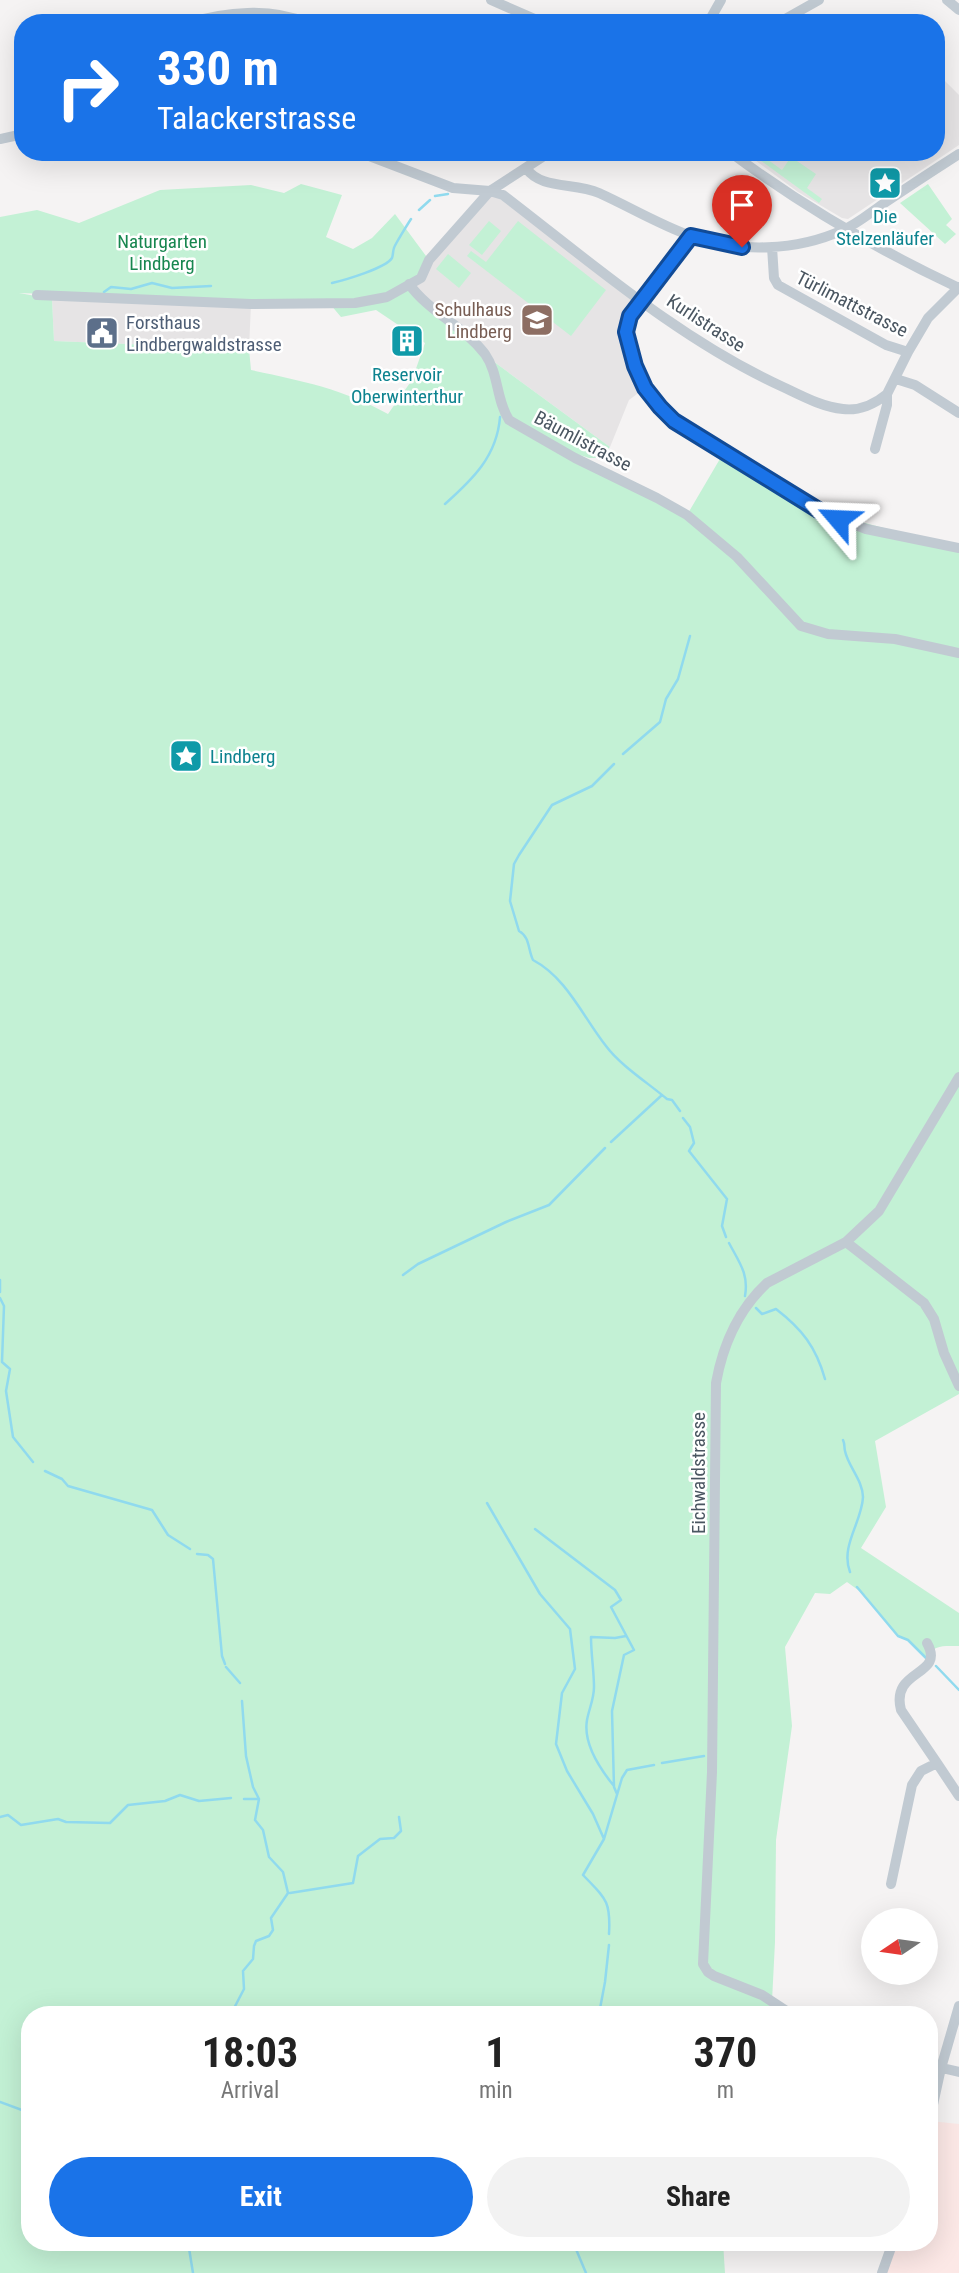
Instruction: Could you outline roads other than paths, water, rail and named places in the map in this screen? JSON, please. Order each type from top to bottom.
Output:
[{"type":"street","points":[[491,0],[523,14]]},
{"type":"street","points":[[794,14],[819,0]]},
{"type":"street","points":[[947,0],[959,9]]},
{"type":"street","points":[[241,14],[266,14]]},
{"type":"street","points":[[526,168],[541,182],[579,186],[596,191],[691,236],[742,247],[772,247],[795,245],[846,229],[959,153]]},
{"type":"street","points":[[382,161],[453,188],[490,191]]},
{"type":"street","points":[[37,295],[251,304],[355,303],[387,297],[421,278],[429,260],[490,191],[536,161]]},
{"type":"street","points":[[743,161],[795,198],[846,229],[900,260],[959,288],[928,318],[908,352],[887,394],[887,404],[875,449]]},
{"type":"street","name":"Kurlistrasse","points":[[490,191],[503,195],[642,302],[738,365],[832,408],[857,409],[879,401],[887,394]]},
{"type":"street","points":[[691,236],[630,316],[627,324],[629,346],[645,388],[674,421],[820,511],[866,529],[959,548]]},
{"type":"street","name":"Türlimattstrasse","points":[[772,247],[774,278],[778,285],[886,345],[908,352]]},
{"type":"street","name":"Bäumlistrasse","points":[[409,284],[421,300],[472,341],[486,356],[495,378],[503,411],[509,420],[575,458],[687,515],[737,557],[802,626],[828,634],[895,639],[959,653]]},
{"type":"street","points":[[896,379],[915,386],[959,413]]},
{"type":"street","name":"Eichwaldstrasse","points":[[779,2006],[762,1995],[714,1976],[704,1967],[712,1772],[716,1383],[721,1355],[736,1323],[767,1283],[846,1242],[879,1211],[959,1077]]},
{"type":"street","points":[[846,1242],[924,1303],[934,1319],[944,1353],[959,1386]]},
{"type":"street","points":[[927,1643],[931,1659],[923,1670],[906,1682],[898,1694],[899,1701],[901,1710],[959,1796]]},
{"type":"street","points":[[891,1884],[912,1785],[921,1771],[937,1763]]},
{"type":"street","points":[[938,2082],[959,2006]]},
{"type":"street","points":[[938,2067],[959,2072]]},
{"type":"street","points":[[882,2273],[890,2251]]},
{"type":"waterway","points":[[435,196],[448,194]]},
{"type":"waterway","points":[[419,210],[430,200]]},
{"type":"waterway","points":[[332,283],[365,273],[388,262],[411,219]]},
{"type":"waterway","points":[[104,292],[111,287],[131,289],[152,283],[172,288],[211,286]]},
{"type":"waterway","points":[[445,504],[474,476],[489,455],[500,417]]},
{"type":"waterway","points":[[623,754],[660,722],[666,699],[678,679],[690,636]]},
{"type":"waterway","points":[[614,764],[592,786],[552,805],[514,864],[510,901],[519,931],[527,940],[533,960],[565,987],[612,1053],[626,1067],[667,1099],[672,1100],[680,1111]]},
{"type":"waterway","points":[[611,1142],[662,1095]]},
{"type":"waterway","points":[[683,1118],[690,1127],[694,1143],[689,1151],[727,1199],[722,1226],[726,1237]]},
{"type":"waterway","points":[[403,1275],[418,1264],[506,1222],[549,1205],[605,1148]]},
{"type":"waterway","points":[[729,1243],[744,1275],[745,1296]]},
{"type":"waterway","points":[[0,1280],[0,1292]]},
{"type":"waterway","points":[[0,1298],[4,1306],[2,1362],[10,1369],[6,1391],[13,1437],[33,1462]]},
{"type":"waterway","points":[[756,1308],[762,1314],[776,1309],[793,1324],[807,1339],[825,1379]]},
{"type":"waterway","points":[[843,1440],[863,1497],[849,1543],[850,1572]]},
{"type":"waterway","points":[[45,1471],[62,1479],[68,1486],[152,1510],[168,1535],[190,1549]]},
{"type":"waterway","points":[[487,1503],[540,1594],[570,1629],[575,1669],[562,1693],[556,1744],[567,1771],[593,1814],[604,1839]]},
{"type":"waterway","points":[[535,1529],[615,1590],[621,1600],[611,1607],[634,1650],[624,1655],[612,1711],[614,1787],[617,1794]]},
{"type":"waterway","points":[[197,1554],[208,1555],[213,1559],[225,1664]]},
{"type":"waterway","points":[[857,1587],[898,1636],[908,1640],[926,1658]]},
{"type":"waterway","points":[[614,1786],[598,1764],[586,1729],[594,1687],[591,1637],[626,1636]]},
{"type":"waterway","points":[[936,1666],[959,1690]]},
{"type":"waterway","points":[[226,1667],[240,1683]]},
{"type":"waterway","points":[[235,2006],[244,1989],[243,1971],[253,1959],[256,1941],[269,1936],[273,1930],[271,1918],[288,1893],[283,1872],[269,1857],[263,1830],[255,1820],[259,1799],[253,1787],[246,1756],[242,1701]]},
{"type":"waterway","points":[[662,1763],[704,1756]]},
{"type":"waterway","points":[[609,1934],[609,1914],[605,1900],[583,1875],[604,1839],[622,1778],[627,1770],[654,1765]]},
{"type":"waterway","points":[[0,1817],[8,1815],[21,1825],[58,1819],[66,1822],[110,1823],[128,1805],[165,1801],[180,1795],[199,1801],[231,1798]]},
{"type":"waterway","points":[[244,1799],[258,1799]]},
{"type":"waterway","points":[[290,1893],[353,1883],[358,1856],[380,1839],[394,1838],[401,1831],[399,1817]]},
{"type":"waterway","points":[[600,2006],[609,1945]]},
{"type":"waterway","points":[[0,2102],[21,2110]]},
{"type":"waterway","points":[[189,2251],[193,2273]]},
{"type":"waterway","points":[[577,2251],[586,2273]]},
{"type":"place","name":"Die Stelzenläufer","points":[[885,183]]},
{"type":"place","name":"Schulhaus Lindberg","points":[[537,320]]},
{"type":"place","name":"Forsthaus Lindbergwaldstrasse","points":[[102,333]]},
{"type":"place","name":"Reservoir Oberwinterthur","points":[[407,341]]},
{"type":"place","name":"Lindberg","points":[[186,756]]},
{"type":"park label","name":"Naturgarten Lindberg","points":[[162,252]]}]
